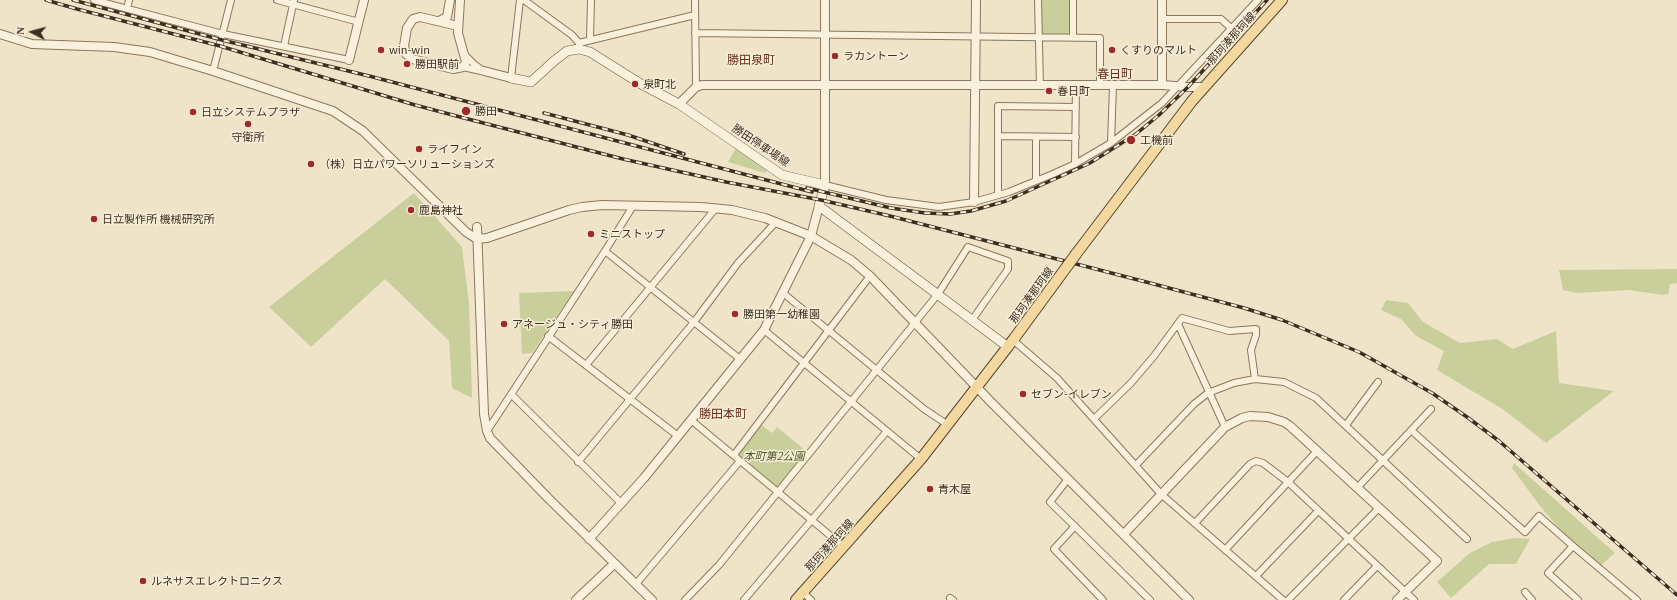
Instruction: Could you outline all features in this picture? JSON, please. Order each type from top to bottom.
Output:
[{"type":"main road","name":"那珂湊那珂線","points":[[796,600],[922,459],[1203,87],[1282,0]]},
{"type":"main road","points":[[511,78],[531,82],[561,56],[579,46]]},
{"type":"main road","name":"勝田停車場線","points":[[579,46],[641,84],[679,104],[782,175],[825,185]]},
{"type":"main road","points":[[825,185],[819,206],[972,320],[1010,344]]},
{"type":"street","points":[[94,0],[223,34],[349,60],[364,0]]},
{"type":"street","points":[[127,9],[129,0]]},
{"type":"street","points":[[214,71],[231,0]]},
{"type":"street","points":[[277,0],[294,2],[359,22]]},
{"type":"street","points":[[439,21],[445,20],[448,14],[450,0]]},
{"type":"street","points":[[460,0],[458,26],[460,42],[466,56],[474,65],[484,71]]},
{"type":"street","points":[[458,26],[420,17],[413,19],[407,28],[404,46],[406,54],[412,59],[453,69],[463,67],[511,78],[520,0]]},
{"type":"street","points":[[524,0],[572,35],[579,46],[590,39],[695,15]]},
{"type":"street","points":[[590,39],[591,0]]},
{"type":"street","points":[[695,0],[696,87]]},
{"type":"street","points":[[825,0],[825,185],[886,200],[939,207],[974,202],[998,195],[1075,164],[1111,143],[1162,103],[1180,86],[1258,0]]},
{"type":"street","points":[[974,202],[976,0]]},
{"type":"street","points":[[1038,0],[1040,86]]},
{"type":"street","points":[[1073,0],[1073,38]]},
{"type":"street","points":[[1162,0],[1162,85]]},
{"type":"street","points":[[284,46],[294,2]]},
{"type":"street","points":[[1162,18],[1221,19],[1232,29]]},
{"type":"street","points":[[696,33],[1100,38],[1100,85]]},
{"type":"street","points":[[0,34],[32,44],[114,47],[140,51],[214,71],[323,107],[348,120],[368,136],[466,232],[477,239],[488,238],[582,207],[602,205],[716,208],[749,213],[811,236],[851,260],[870,276],[977,388],[1124,534],[1183,598]]},
{"type":"street","points":[[463,67],[466,62],[466,56]]},
{"type":"street","points":[[679,104],[696,87],[702,85],[1162,85],[1203,87]]},
{"type":"street","points":[[1075,164],[1076,86]]},
{"type":"street","points":[[1111,143],[1113,86]]},
{"type":"street","points":[[998,195],[998,106],[1076,107]]},
{"type":"street","points":[[998,136],[1076,137]]},
{"type":"street","points":[[1036,137],[1036,180]]},
{"type":"street","points":[[487,431],[633,206]]},
{"type":"street","points":[[589,539],[622,504],[764,330],[811,236],[819,206]]},
{"type":"street","points":[[586,365],[716,208]]},
{"type":"street","points":[[578,462],[631,400],[694,322],[738,263],[776,222]]},
{"type":"street","points":[[477,227],[484,414],[487,431],[490,438],[589,539],[652,600]]},
{"type":"street","points":[[685,600],[718,565],[852,402],[938,294],[968,247],[1008,261],[1008,269],[972,320]]},
{"type":"street","points":[[605,251],[740,359]]},
{"type":"street","points":[[734,455],[870,276]]},
{"type":"street","points":[[783,293],[924,409],[948,425]]},
{"type":"street","points":[[1094,419],[1131,383],[1182,318],[1229,331],[1256,329],[1256,335],[1251,350],[1255,378]]},
{"type":"street","points":[[1178,324],[1208,393],[1225,427]]},
{"type":"street","points":[[764,330],[922,459]]},
{"type":"street","points":[[548,336],[678,436]]},
{"type":"street","points":[[1010,344],[1056,378],[1161,494],[1283,600]]},
{"type":"street","points":[[1136,465],[1194,404],[1208,393],[1234,383],[1255,378],[1284,382],[1309,394],[1346,425],[1467,539]]},
{"type":"street","points":[[1346,425],[1378,382]]},
{"type":"street","points":[[511,394],[622,504]]},
{"type":"street","points":[[1357,488],[1412,431],[1431,408]]},
{"type":"street","points":[[1124,534],[1225,427],[1242,418],[1250,416],[1268,417],[1290,426],[1437,561],[1398,600]]},
{"type":"street","points":[[691,420],[844,547]]},
{"type":"street","points":[[744,600],[887,431]]},
{"type":"street","points":[[1412,431],[1525,532],[1539,516],[1637,600]]},
{"type":"street","points":[[1225,550],[1318,451]]},
{"type":"street","points":[[636,584],[740,461]]},
{"type":"street","points":[[1195,523],[1250,464],[1256,461],[1264,463],[1288,482],[1414,600]]},
{"type":"street","points":[[1068,479],[1050,502],[1150,600]]},
{"type":"street","points":[[1288,600],[1380,508]]},
{"type":"street","points":[[1256,576],[1318,511]]},
{"type":"street","points":[[1074,526],[1054,549],[1103,600]]},
{"type":"street","points":[[1573,546],[1548,573],[1578,600]]},
{"type":"street","points":[[576,600],[614,564]]},
{"type":"street","points":[[1344,600],[1377,566]]},
{"type":"street","points":[[803,592],[811,600]]},
{"type":"street","points":[[1525,592],[1532,600]]},
{"type":"green space","points":[[1038,0],[1073,0],[1073,38],[1038,38]]},
{"type":"green space","points":[[736,148],[768,168],[765,173],[728,162]]},
{"type":"green space","points":[[414,193],[462,247],[469,303],[472,398],[452,388],[449,341],[385,279],[311,347],[269,307]]},
{"type":"green space","points":[[1677,269],[1677,283],[1670,284],[1668,294],[1662,295],[1629,290],[1577,293],[1563,290],[1559,270]]},
{"type":"green space","points":[[574,291],[532,353],[522,354],[519,293]]},
{"type":"green space","points":[[1386,300],[1408,303],[1423,322],[1460,343],[1497,339],[1513,349],[1556,331],[1559,383],[1614,391],[1546,443],[1504,410],[1437,370],[1444,351],[1416,336],[1401,319],[1381,310]]},
{"type":"green space","name":"本町第2公園","points":[[760,424],[772,433],[777,427],[807,452],[778,486],[776,486],[739,456],[739,451]]},
{"type":"green space","points":[[1514,463],[1615,553],[1601,565],[1568,539],[1540,506],[1512,468]]},
{"type":"green space","points":[[1515,538],[1530,539],[1516,564],[1489,564],[1451,598],[1437,582],[1470,553],[1492,542]]},
{"type":"railway","points":[[46,0],[220,46],[415,105],[464,118],[623,159],[726,182],[821,200],[890,216],[1150,283],[1244,308],[1282,320],[1359,352],[1432,393],[1467,417],[1499,441],[1677,595]]},
{"type":"railway","points":[[73,0],[222,40],[373,77],[812,192]]},
{"type":"railway","points":[[807,188],[891,208],[925,213],[950,214],[971,211],[1006,201],[1090,163],[1136,134],[1159,115],[1188,87],[1267,0]]},
{"type":"railway","points":[[544,113],[628,135],[684,154]]},
{"type":"place","name":"win-win","points":[[381,50]]},
{"type":"place","name":"くすりのマルト","points":[[1112,50]]},
{"type":"place","name":"ラカントーン","points":[[835,56]]},
{"type":"place","name":"勝田駅前","points":[[407,64]]},
{"type":"place","name":"泉町北","points":[[635,84]]},
{"type":"place","name":"春日町","points":[[1049,91]]},
{"type":"place","name":"勝田","points":[[466,111]]},
{"type":"place","name":"日立システムプラザ","points":[[193,112]]},
{"type":"place","name":"守衛所","points":[[248,124]]},
{"type":"place","name":"工機前","points":[[1131,140]]},
{"type":"place","name":"ライフイン","points":[[419,149]]},
{"type":"place","name":"（株）日立パワーソリューションズ","points":[[311,164]]},
{"type":"place","name":"鹿島神社","points":[[411,210]]},
{"type":"place","name":"日立製作所 機械研究所","points":[[94,219]]},
{"type":"place","name":"ミニストップ","points":[[591,234]]},
{"type":"place","name":"勝田第一幼稚園","points":[[735,314]]},
{"type":"place","name":"アネージュ・シティ勝田","points":[[504,324]]},
{"type":"place","name":"セブン-イレブン","points":[[1023,394]]},
{"type":"place","name":"青木屋","points":[[930,489]]},
{"type":"place","name":"ルネサスエレクトロニクス","points":[[143,581]]},
{"type":"district","name":"勝田泉町","points":[[751,59]]},
{"type":"district","name":"春日町","points":[[1115,73]]},
{"type":"district","name":"勝田本町","points":[[723,413]]}]
